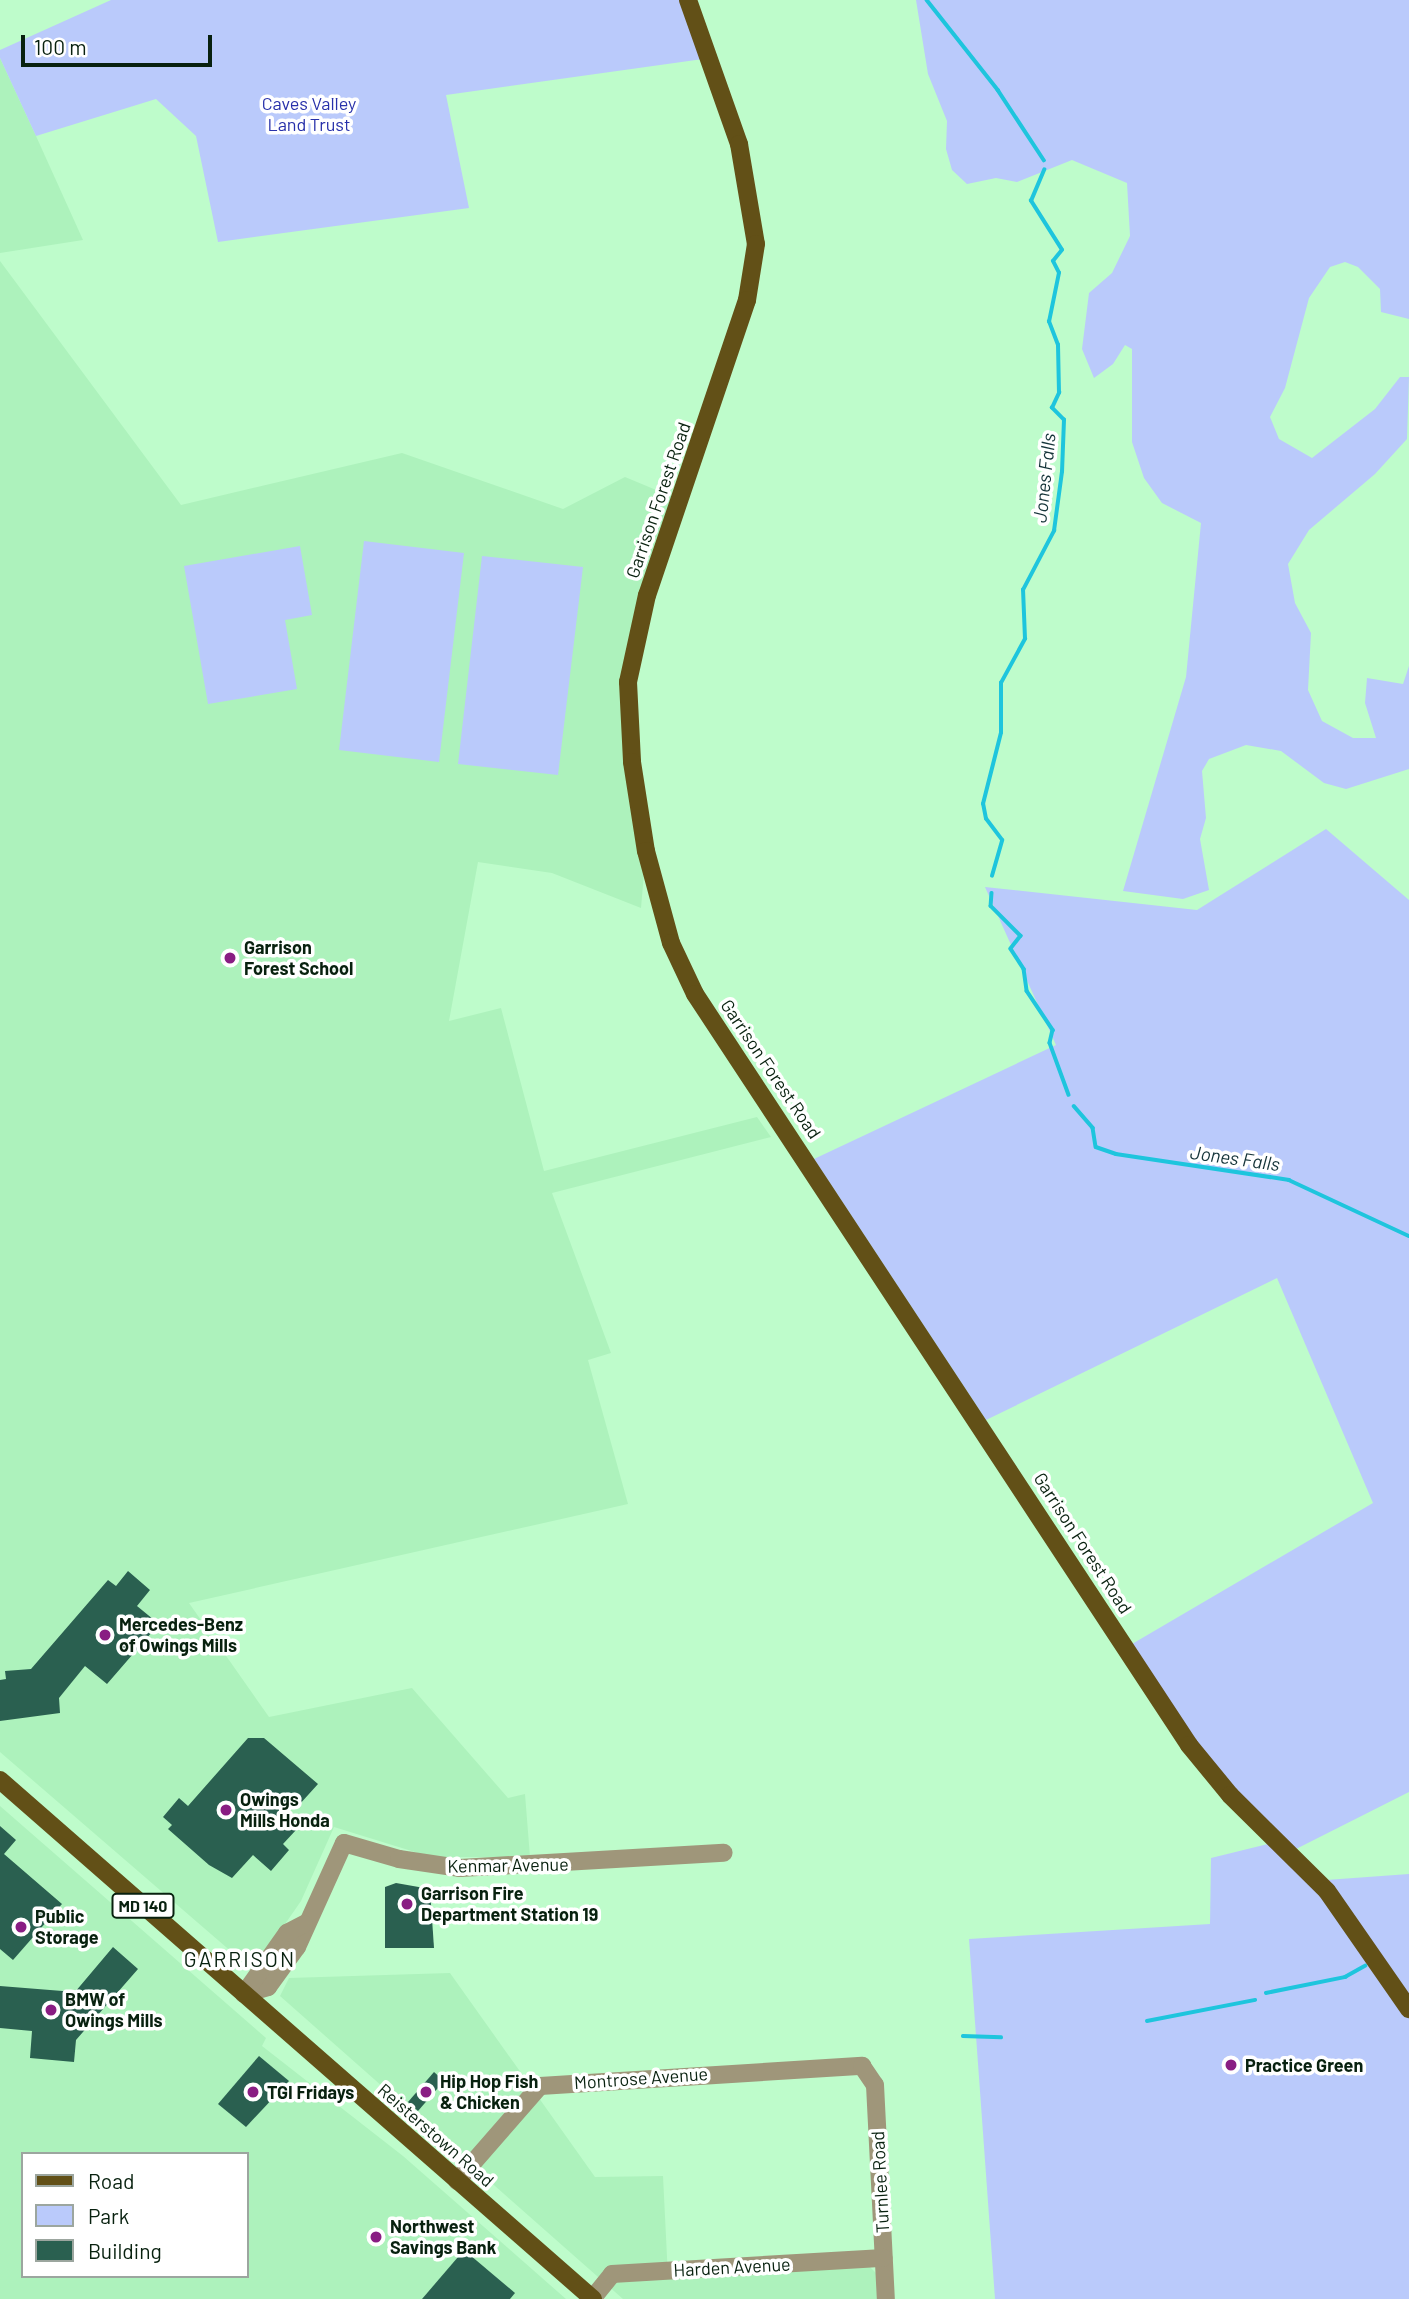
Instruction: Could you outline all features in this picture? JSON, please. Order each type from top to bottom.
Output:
[{"type":"main road","name":"Garrison Forest Road","points":[[688,0],[739,144],[756,244],[747,300],[648,595],[628,682],[628,733],[644,838],[671,943],[695,994],[1189,1745],[1230,1795],[1327,1891],[1409,2009]]},
{"type":"main road","name":"Reisterstown Road","points":[[0,1780],[593,2299]]},
{"type":"street","name":"Kenmar Avenue","points":[[244,1994],[268,1987],[297,1947],[304,1924],[344,1843],[399,1859],[460,1868],[724,1853]]},
{"type":"street","name":"Montrose Avenue","points":[[457,2180],[540,2086],[844,2064],[867,2068]]},
{"type":"street","name":"Turnlee Road","points":[[867,2068],[875,2085],[886,2299]]},
{"type":"street","name":"Harden Avenue","points":[[593,2299],[612,2274],[884,2258]]},
{"type":"shaded area","points":[[0,58],[36,136],[83,240],[0,253]]},
{"type":"shaded area","name":"Garrison Forest School","points":[[0,261],[181,505],[402,453],[563,509],[625,477],[673,497],[632,626],[644,873],[641,908],[552,873],[478,862],[449,1021],[501,1008],[544,1171],[757,1117],[771,1137],[552,1193],[611,1353],[588,1360],[628,1504],[189,1603],[269,1717],[412,1688],[508,1798],[525,1794],[530,1857],[431,1857],[334,1827],[301,1901],[258,1963],[248,1966],[0,1752]]},
{"type":"shaded area","points":[[0,1806],[266,2038],[262,2046],[403,2156],[566,2299],[0,2299]]},
{"type":"shaded area","points":[[450,1973],[595,2177],[663,2176],[668,2277],[869,2266],[878,2275],[880,2299],[623,2299],[280,1996],[289,1978]]},
{"type":"green space","name":"Caves Valley Land Trust","points":[[111,0],[681,0],[703,59],[446,95],[469,208],[218,242],[196,136],[156,99],[36,136],[0,58],[0,50]]},
{"type":"green space","points":[[916,0],[1409,0],[1409,319],[1381,312],[1380,289],[1358,267],[1345,262],[1330,267],[1309,298],[1285,388],[1270,417],[1279,439],[1312,458],[1375,409],[1400,377],[1409,377],[1407,439],[1375,474],[1309,530],[1288,564],[1295,603],[1311,633],[1308,690],[1322,721],[1353,738],[1376,738],[1365,703],[1367,678],[1403,684],[1409,666],[1409,769],[1346,789],[1324,783],[1281,751],[1246,745],[1209,759],[1202,771],[1206,818],[1200,839],[1209,890],[1183,899],[1123,891],[1186,677],[1201,523],[1162,503],[1144,478],[1132,442],[1132,349],[1125,345],[1113,364],[1094,378],[1082,349],[1089,293],[1112,273],[1130,236],[1127,183],[1072,160],[1017,182],[996,178],[967,184],[952,170],[946,149],[947,121],[928,74]]},
{"type":"green space","points":[[364,541],[464,553],[439,762],[339,750]]},
{"type":"green space","points":[[300,546],[312,615],[285,620],[297,689],[208,704],[184,566]]},
{"type":"green space","points":[[482,556],[583,567],[558,775],[458,764]]},
{"type":"green space","points":[[1326,829],[1409,900],[1409,1792],[1296,1849],[1326,1880],[1409,1874],[1409,2299],[995,2299],[969,1939],[1210,1924],[1211,1858],[1284,1840],[1216,1771],[1132,1644],[1373,1503],[1277,1278],[986,1420],[814,1159],[1056,1045],[985,887],[1197,910]]},
{"type":"building","name":"Mercedes-Benz of Owings Mills","points":[[128,1571],[150,1590],[137,1606],[159,1624],[107,1684],[85,1666],[59,1698],[60,1713],[0,1721],[0,1680],[6,1679],[5,1671],[31,1669],[108,1580],[116,1586]]},
{"type":"building","name":"Owings Mills Honda","points":[[248,1738],[264,1738],[318,1784],[299,1805],[292,1799],[279,1815],[296,1830],[283,1844],[289,1850],[271,1871],[253,1855],[232,1878],[209,1865],[168,1829],[172,1825],[163,1817],[179,1798],[188,1806]]},
{"type":"building","name":"Public Storage","points":[[0,1826],[16,1840],[4,1854],[62,1904],[13,1960],[0,1949]]},
{"type":"building","name":"Garrison Fire Department Station 19","points":[[396,1883],[430,1889],[434,1948],[385,1948],[385,1887]]},
{"type":"building","name":"BMW of Owings Mills","points":[[113,1947],[138,1969],[76,2040],[74,2062],[30,2058],[32,2031],[0,2028],[0,1986],[75,1992]]},
{"type":"building","name":"TGI Fridays","points":[[259,2056],[289,2081],[246,2127],[218,2104]]},
{"type":"building","name":"Hip Hop Fish & Chicken","points":[[434,2072],[444,2081],[418,2111],[408,2102]]},
{"type":"building","points":[[464,2250],[515,2293],[510,2299],[422,2299]]},
{"type":"waterway","name":"Jones Falls","points":[[927,0],[998,90],[1044,160]]},
{"type":"waterway","name":"Jones Falls","points":[[992,876],[1002,840],[986,819],[983,804],[1001,733],[1001,683],[1025,639],[1023,590],[1054,531],[1062,472],[1064,420],[1052,408],[1059,393],[1058,345],[1049,322],[1059,273],[1053,261],[1062,250],[1031,201],[1044,170]]},
{"type":"waterway","name":"Jones Falls","points":[[992,893],[991,906],[1021,936],[1011,949],[1024,969],[1027,991],[1053,1030],[1050,1043],[1069,1095]]},
{"type":"waterway","name":"Jones Falls","points":[[1074,1106],[1093,1128],[1096,1147],[1116,1154],[1289,1180],[1409,1236]]},
{"type":"waterway","points":[[1266,1993],[1345,1977],[1365,1966]]},
{"type":"waterway","points":[[1147,2021],[1255,2000]]},
{"type":"waterway","points":[[963,2036],[1001,2037]]},
{"type":"place","name":"Garrison Forest School","points":[[230,958]]},
{"type":"place","name":"Mercedes-Benz of Owings Mills","points":[[105,1635]]},
{"type":"place","name":"Owings Mills Honda","points":[[226,1810]]},
{"type":"place","name":"Garrison Fire Department Station 19","points":[[407,1904]]},
{"type":"place","name":"Public Storage","points":[[21,1927]]},
{"type":"place","name":"BMW of Owings Mills","points":[[51,2010]]},
{"type":"place","name":"Practice Green","points":[[1231,2065]]},
{"type":"place","name":"TGI Fridays","points":[[253,2092]]},
{"type":"place","name":"Hip Hop Fish & Chicken","points":[[426,2092]]},
{"type":"place","name":"Northwest Savings Bank","points":[[376,2237]]},
{"type":"district","name":"GARRISON","points":[[240,1959]]}]
